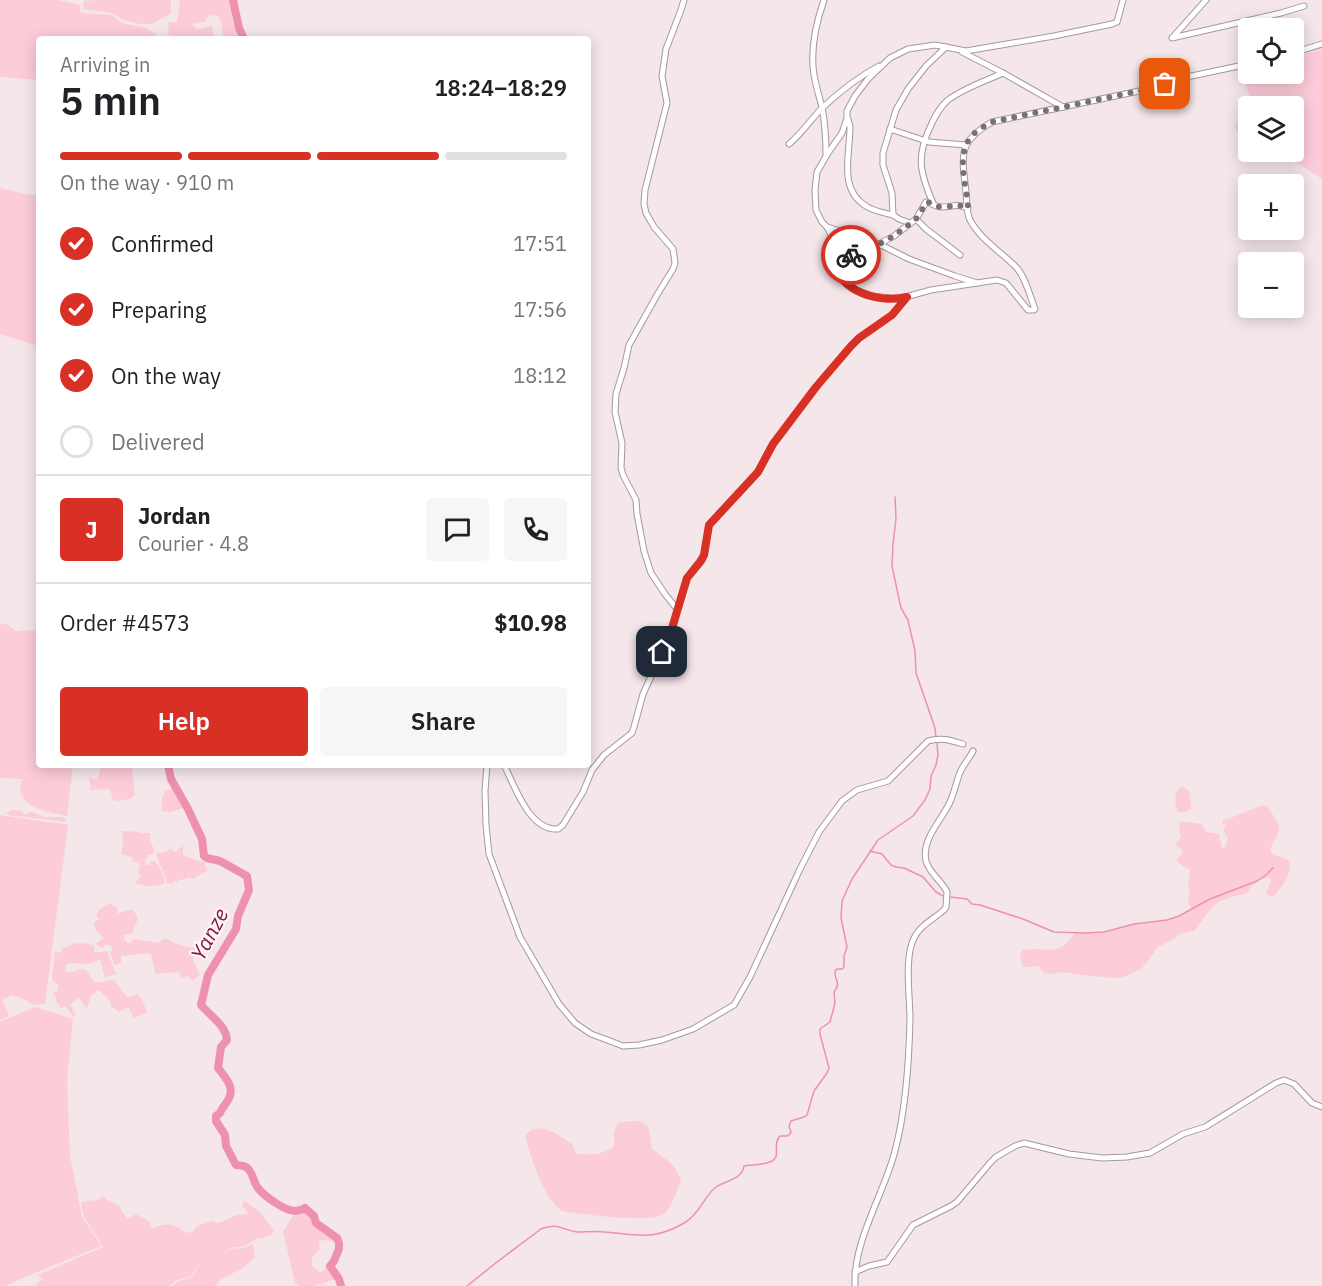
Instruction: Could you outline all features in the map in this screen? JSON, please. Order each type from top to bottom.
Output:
[{"type":"street","points":[[677,609],[651,573],[644,550],[636,500],[621,468],[622,443],[615,412],[615,394],[629,345],[675,263],[673,249],[654,227],[645,213],[644,204],[645,190],[667,103],[662,76],[666,49],[684,0]]},
{"type":"street","points":[[824,0],[813,49],[813,73],[826,132],[826,156]]},
{"type":"street","points":[[960,51],[1112,24],[1117,22],[1123,0]]},
{"type":"street","points":[[1206,0],[1172,38],[1304,6]]},
{"type":"street","points":[[1304,50],[1322,44]]},
{"type":"street","points":[[1063,107],[1003,73],[960,51],[946,47],[935,45],[908,49],[890,58],[868,79],[855,96],[847,111],[842,133],[817,172],[816,210],[832,237],[835,261],[842,279],[856,290],[873,296],[898,299],[932,290],[997,280],[1006,283],[1024,307],[1032,311],[1035,309],[1021,274],[992,247],[969,218],[963,167],[963,155],[968,140],[977,130],[992,122],[1144,90],[1187,77],[1238,66]]},
{"type":"street","points":[[893,215],[892,193],[883,165],[883,153],[890,129],[896,110],[908,89],[926,66],[946,47]]},
{"type":"street","points":[[789,144],[822,109],[861,77],[885,63]]},
{"type":"street","points":[[933,203],[922,174],[920,159],[924,140],[938,110],[949,99],[1003,73]]},
{"type":"street","points":[[847,118],[850,127],[847,182],[850,192],[867,207],[893,215],[910,224]]},
{"type":"street","points":[[890,129],[924,140],[966,145]]},
{"type":"street","points":[[835,261],[894,236],[916,219],[927,202],[940,207],[956,204],[968,208]]},
{"type":"street","points":[[916,219],[960,255]]},
{"type":"street","points":[[827,227],[879,244],[909,259],[978,284]]},
{"type":"street","points":[[506,768],[528,811],[540,824],[558,829],[563,825],[584,792],[592,770],[604,755],[634,728],[643,694],[670,635],[687,578],[704,555],[709,525],[758,472],[773,444],[816,387],[851,346],[892,315],[907,297]]},
{"type":"street","points":[[487,768],[485,791],[489,854],[520,937],[559,1004],[575,1023],[591,1034],[623,1046],[662,1041],[693,1029],[734,1005],[750,977],[819,832],[842,801],[857,790],[888,781],[928,741],[936,738],[963,744]]},
{"type":"street","points":[[855,1286],[856,1264],[897,1143],[908,1060],[911,945],[918,931],[946,907],[947,892],[928,867],[925,851],[932,833],[950,803],[959,774],[973,751]]},
{"type":"street","points":[[855,1272],[887,1262],[913,1225],[957,1202],[990,1162],[1021,1144],[1092,1158],[1128,1157],[1150,1153],[1174,1139],[1205,1127],[1280,1080],[1294,1084],[1308,1100],[1322,1107]]},
{"type":"shaded area","points":[[0,0],[58,0],[79,5],[81,13],[111,15],[122,23],[146,28],[158,36],[36,36],[36,80],[0,77]]},
{"type":"shaded area","points":[[171,0],[171,13],[152,24],[140,24],[124,20],[112,13],[83,9],[84,1]]},
{"type":"shaded area","points":[[180,0],[234,0],[236,13],[231,16],[234,26],[241,29],[244,36],[223,36],[222,23],[217,15],[208,16],[205,22],[192,24],[196,29],[212,26],[214,36],[170,36],[169,22],[177,22]]},
{"type":"shaded area","points":[[1322,49],[1322,179],[1296,162],[1304,162],[1304,96],[1250,96],[1245,84],[1304,84],[1304,54]]},
{"type":"shaded area","points":[[0,188],[36,195],[36,345],[0,334]]},
{"type":"shaded area","points":[[0,623],[16,631],[36,630],[36,768],[73,768],[67,816],[40,810],[29,804],[21,793],[22,779],[0,778]]},
{"type":"shaded area","points":[[100,768],[132,768],[135,794],[132,798],[120,801],[113,800],[110,789],[89,790],[91,786],[89,778],[97,780]]},
{"type":"shaded area","points":[[1181,786],[1189,790],[1191,809],[1186,812],[1178,812],[1176,805],[1175,798]]},
{"type":"shaded area","points":[[165,790],[175,790],[186,807],[171,812],[161,811]]},
{"type":"shaded area","points":[[1263,805],[1267,806],[1279,825],[1271,852],[1289,860],[1290,864],[1286,879],[1275,895],[1272,897],[1267,894],[1271,881],[1269,877],[1256,883],[1246,894],[1220,901],[1210,909],[1194,931],[1179,934],[1158,947],[1142,968],[1124,977],[1063,972],[1050,974],[1044,973],[1038,966],[1024,967],[1020,958],[1023,950],[1057,949],[1069,941],[1075,933],[1104,932],[1134,924],[1167,920],[1192,910],[1188,902],[1190,872],[1177,860],[1183,850],[1176,843],[1181,837],[1180,822],[1201,824],[1206,832],[1219,834],[1222,848],[1224,848],[1228,839],[1224,832],[1226,825],[1222,821]]},
{"type":"shaded area","points":[[12,810],[21,811],[25,815],[33,812],[44,817],[62,817],[66,819],[66,822],[8,815],[7,813]]},
{"type":"shaded area","points":[[0,815],[68,825],[45,1004],[33,1005],[25,999],[11,995],[2,1000],[9,1016],[0,1020]]},
{"type":"shaded area","points":[[122,831],[150,833],[155,853],[147,855],[145,865],[155,861],[162,872],[165,883],[150,886],[135,883],[142,875],[138,874],[140,864],[132,861],[133,858],[121,854]]},
{"type":"shaded area","points":[[183,845],[183,855],[205,862],[208,870],[193,879],[189,877],[174,881],[173,884],[167,883],[156,853],[171,849],[176,852]]},
{"type":"shaded area","points":[[110,903],[117,908],[118,914],[133,910],[138,918],[133,932],[124,935],[124,940],[128,943],[134,939],[159,943],[163,939],[168,939],[173,943],[195,947],[193,960],[200,975],[192,981],[188,976],[182,978],[179,972],[155,974],[151,954],[121,956],[121,963],[115,965],[110,953],[113,949],[111,946],[105,944],[104,947],[100,947],[96,944],[104,938],[95,929],[94,923],[99,919],[96,915],[100,909]]},
{"type":"shaded area","points":[[76,943],[94,946],[94,953],[107,951],[116,974],[105,977],[100,960],[88,964],[66,965],[65,970],[68,973],[81,969],[86,970],[95,983],[114,980],[127,997],[138,994],[147,1013],[134,1018],[128,1007],[119,1012],[111,1006],[111,1002],[99,990],[91,995],[87,1009],[79,998],[70,1004],[76,1016],[73,1017],[65,1006],[61,1008],[53,993],[58,991],[59,987],[52,978],[55,951],[59,953],[62,949]]},
{"type":"shaded area","points":[[35,1007],[73,1019],[67,1080],[70,1155],[82,1217],[101,1246],[6,1286],[0,1286],[0,1022]]},
{"type":"shaded area","points":[[640,1121],[648,1126],[652,1149],[673,1165],[681,1181],[667,1212],[657,1217],[631,1218],[562,1211],[555,1205],[544,1188],[525,1136],[531,1130],[540,1128],[553,1132],[572,1144],[576,1154],[596,1154],[614,1147],[614,1132],[618,1123]]},
{"type":"shaded area","points":[[103,1196],[119,1206],[127,1219],[136,1214],[150,1222],[152,1229],[168,1224],[191,1233],[197,1226],[248,1214],[242,1207],[244,1200],[260,1212],[274,1231],[263,1239],[257,1238],[248,1244],[231,1247],[224,1252],[253,1244],[255,1257],[243,1268],[221,1279],[215,1286],[172,1286],[179,1281],[191,1278],[204,1258],[190,1277],[177,1280],[169,1286],[35,1286],[42,1279],[38,1275],[103,1247],[84,1217],[81,1203],[97,1200]]},
{"type":"shaded area","points":[[303,1212],[312,1218],[313,1226],[324,1231],[335,1241],[319,1240],[320,1248],[312,1258],[312,1266],[320,1273],[328,1266],[337,1279],[313,1286],[299,1286],[295,1282],[283,1232],[293,1216]]},
{"type":"waterway","name":"Yanze","points":[[233,0],[243,36]]},
{"type":"waterway","points":[[895,497],[896,519],[892,566],[901,608],[908,620],[915,651],[916,673],[935,728],[936,738]]},
{"type":"waterway","points":[[467,1286],[541,1229],[547,1227],[557,1226],[577,1232],[637,1235],[655,1234],[675,1228],[691,1218],[716,1187],[740,1174],[744,1166],[764,1164],[774,1160],[777,1154],[778,1139],[780,1136],[790,1134],[791,1121],[807,1115],[814,1091],[829,1068],[820,1029],[830,1022],[835,1003],[834,992],[838,983],[835,971],[844,967],[847,947],[841,918],[842,901],[852,879],[878,840],[913,816],[925,800],[936,765],[937,743]]},
{"type":"waterway","name":"Yanze","points":[[169,768],[171,779],[202,839],[204,856],[220,861],[247,876],[249,890],[238,916],[236,929],[208,975],[201,1005],[221,1025],[227,1040],[221,1047],[218,1068],[229,1083],[231,1091],[227,1102],[216,1116],[216,1121],[225,1135],[226,1146],[236,1165],[248,1169],[261,1191],[286,1209],[295,1211],[305,1208],[314,1216],[316,1223],[337,1238],[339,1249],[330,1266],[341,1286]]},
{"type":"waterway","points":[[870,851],[882,854],[891,865],[923,877],[936,892],[943,896]]},
{"type":"waterway","points":[[950,897],[967,899],[972,904],[1023,919],[1054,932],[1104,932],[1179,916],[1210,899],[1257,881],[1273,868]]},
{"type":"way so far","points":[[851,255],[894,236],[916,219],[927,202],[937,207],[956,204],[968,208],[963,155],[968,140],[977,130],[992,122],[1165,84]]},
{"type":"route","points":[[662,652],[670,635],[687,578],[704,555],[709,525],[758,472],[773,444],[816,387],[851,346],[892,315],[907,297],[898,299],[873,296],[850,286],[838,273],[835,261],[851,255]]}]
